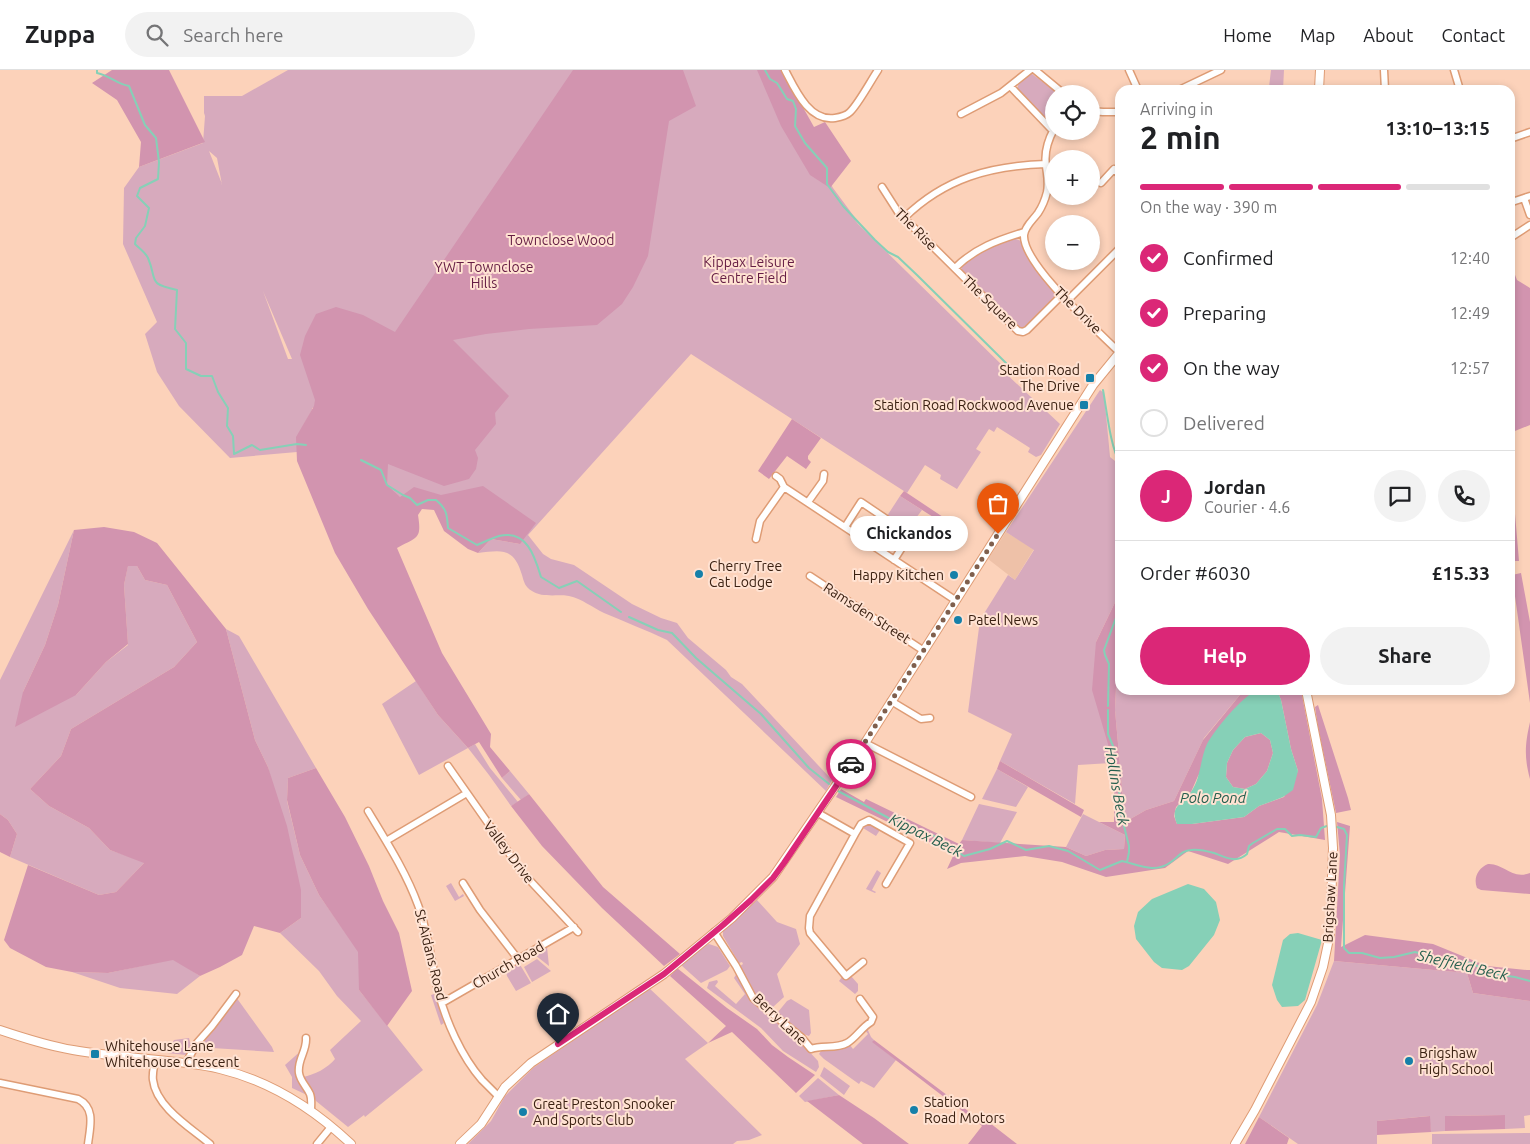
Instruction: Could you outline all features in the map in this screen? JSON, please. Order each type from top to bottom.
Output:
[{"type":"street","points":[[785,70],[808,107],[821,117],[832,118],[845,116],[851,110],[878,70]]},
{"type":"street","points":[[961,114],[991,99],[1030,70]]},
{"type":"street","points":[[1035,70],[1053,85]]},
{"type":"street","points":[[1129,70],[1136,85]]},
{"type":"street","points":[[1190,85],[1221,70]]},
{"type":"street","points":[[1319,85],[1320,70]]},
{"type":"street","points":[[1384,70],[1385,85]]},
{"type":"street","points":[[1454,70],[1458,85]]},
{"type":"street","points":[[1010,86],[1045,122]]},
{"type":"street","points":[[1100,112],[1115,112]]},
{"type":"street","points":[[1515,137],[1530,132]]},
{"type":"street","points":[[904,218],[936,193],[962,179],[1004,166],[1045,164]]},
{"type":"street","points":[[1102,183],[1115,170]]},
{"type":"street","name":"The Rise","points":[[882,187],[892,204],[904,218],[955,268]]},
{"type":"street","points":[[1515,201],[1527,197],[1530,215]]},
{"type":"street","points":[[1024,232],[1039,212],[1045,198]]},
{"type":"street","points":[[1515,235],[1530,225]]},
{"type":"street","name":"The Square","points":[[1024,232],[998,240],[981,248],[964,258],[955,268],[1020,332],[1026,330],[1062,295]]},
{"type":"street","name":"The Drive","points":[[1024,232],[1025,242],[1043,274],[1115,347]]},
{"type":"street","points":[[1068,300],[1115,253]]},
{"type":"street","points":[[460,1144],[480,1124],[498,1096],[515,1078],[545,1053],[664,974],[751,900],[773,878],[865,743],[1093,385],[1115,358]]},
{"type":"street","points":[[808,502],[823,481],[824,474]]},
{"type":"street","points":[[776,476],[784,487],[955,600]]},
{"type":"street","points":[[756,539],[760,521],[784,487]]},
{"type":"street","points":[[844,527],[861,502],[910,535],[894,560]]},
{"type":"street","name":"Ramsden Street","points":[[810,576],[924,651]]},
{"type":"street","name":"Brigshaw Lane","points":[[1235,1144],[1255,1110],[1311,1002],[1323,967],[1330,934],[1333,848],[1331,815],[1307,695]]},
{"type":"street","points":[[891,701],[921,719],[930,718]]},
{"type":"street","points":[[865,743],[971,797]]},
{"type":"street","name":"Valley Drive","points":[[448,766],[523,873],[576,929]]},
{"type":"street","points":[[386,841],[467,793]]},
{"type":"street","name":"St Aidans Road","points":[[368,811],[386,841],[418,904],[428,937],[442,1003],[454,1032],[466,1057],[482,1080],[498,1096]]},
{"type":"street","points":[[818,813],[855,834]]},
{"type":"street","points":[[863,962],[846,976],[813,938],[809,928],[810,916],[855,834],[861,824],[869,820],[910,843],[886,884]]},
{"type":"street","points":[[463,883],[480,910],[518,959]]},
{"type":"street","name":"Church Road","points":[[442,1003],[518,959],[576,929]]},
{"type":"street","name":"Berry Lane","points":[[714,932],[753,998],[801,1037],[811,1049],[838,1046],[846,1043],[872,1022],[873,1017],[860,999]]},
{"type":"street","points":[[186,1063],[197,1043],[236,994]]},
{"type":"street","points":[[0,1030],[58,1048],[186,1063],[222,1070],[260,1082],[311,1110],[351,1144]]},
{"type":"street","points":[[306,1038],[306,1049],[299,1064],[299,1070],[300,1078],[311,1097],[311,1110]]},
{"type":"street","points":[[155,1060],[153,1081],[162,1101],[169,1110],[210,1144]]},
{"type":"street","points":[[0,1083],[78,1099],[84,1102],[90,1112],[88,1144]]},
{"type":"street","points":[[317,1144],[332,1126]]},
{"type":"shaded area","points":[[1006,532],[1034,549],[1015,580],[988,559]]},
{"type":"green space","points":[[112,70],[169,70],[205,142],[139,167],[141,142],[117,100],[92,83]]},
{"type":"green space","name":"YWT Townclose Hills","points":[[288,70],[769,70],[833,188],[858,224],[1004,367],[1002,370],[1060,424],[1041,455],[1036,457],[1028,452],[1030,448],[997,427],[994,432],[989,429],[976,449],[981,452],[957,489],[940,479],[941,475],[925,465],[907,493],[691,354],[528,535],[543,554],[551,559],[574,565],[632,604],[661,618],[677,623],[688,638],[726,670],[731,677],[742,684],[832,780],[826,791],[667,640],[604,613],[574,597],[536,593],[526,586],[519,566],[511,555],[494,551],[478,553],[491,539],[520,544],[445,506],[417,504],[418,525],[324,406],[312,408],[297,437],[297,452],[230,458],[179,406],[157,372],[145,334],[157,322],[123,244],[124,188],[139,167],[203,143],[204,96],[242,96]],"holes":[[[209,151],[217,158],[222,183]],[[263,291],[292,359],[288,359]]]},
{"type":"green space","name":"Townclose Wood","points":[[573,70],[683,70],[696,106],[669,121],[648,256],[633,287],[622,304],[597,325],[529,329],[453,340],[509,396],[495,413],[496,424],[475,450],[478,458],[476,469],[469,479],[444,486],[388,464],[387,485],[400,497],[414,487],[441,495],[483,486],[536,523],[520,544],[491,539],[478,553],[468,549],[444,531],[434,510],[422,509],[418,515],[418,534],[397,548],[442,653],[491,734],[490,747],[510,771],[502,778],[479,742],[468,748],[438,715],[368,609],[335,553],[297,461],[296,437],[314,406],[315,400],[300,355],[305,336],[316,314],[336,307],[363,315],[395,332]]},
{"type":"green space","points":[[757,70],[782,70],[814,127],[825,122],[851,161],[830,188],[810,175],[781,126]]},
{"type":"green space","points":[[1271,70],[1284,70],[1283,85],[1269,85]]},
{"type":"green space","points":[[1032,74],[1047,85],[1045,85],[1045,118],[1018,91],[1018,85],[1026,76]]},
{"type":"green space","points":[[1012,239],[1021,241],[1036,270],[1056,295],[1022,329],[1019,329],[961,271],[967,260],[974,255]]},
{"type":"green space","points":[[1515,275],[1517,280],[1530,288],[1530,425],[1515,431]]},
{"type":"green space","points":[[1100,390],[1104,393],[1110,457],[1115,461],[1115,602],[1096,642],[1111,763],[1078,765],[1075,804],[1000,761],[1012,734],[968,712],[980,620],[1008,575],[1015,580],[1034,550],[1006,532]]},
{"type":"green space","points":[[792,419],[821,438],[808,456],[811,462],[806,469],[787,456],[769,479],[758,471]]},
{"type":"green space","points":[[904,491],[952,523],[949,527],[900,496]]},
{"type":"green space","points":[[900,496],[922,510],[907,530],[887,516]]},
{"type":"green space","points":[[1515,514],[1519,561],[1515,561]]},
{"type":"green space","points":[[104,527],[134,532],[157,543],[226,629],[255,740],[268,767],[287,826],[301,890],[301,918],[280,933],[254,926],[242,955],[200,976],[173,960],[108,973],[72,972],[46,967],[10,948],[4,940],[28,865],[99,895],[116,892],[144,863],[110,850],[89,828],[49,806],[30,789],[61,756],[71,729],[174,667],[197,642],[167,585],[145,580],[137,566],[128,566],[124,585],[128,644],[106,662],[76,695],[15,727],[23,692],[45,645],[58,605],[74,530]]},
{"type":"green space","points":[[74,530],[58,605],[45,645],[23,692],[76,695],[106,662],[128,645],[124,585],[128,565],[137,566],[145,580],[167,585],[197,642],[174,667],[71,729],[61,756],[30,789],[49,806],[89,828],[110,850],[145,862],[116,892],[99,895],[10,857],[17,834],[8,820],[0,814],[0,680]]},
{"type":"green space","points":[[1521,573],[1530,622],[1530,703],[1515,596],[1515,574]]},
{"type":"green space","points":[[1115,602],[1115,710],[1125,822],[1146,810],[1174,801],[1203,740],[1240,695],[1249,695],[1198,776],[1191,792],[1176,807],[1174,816],[1177,824],[1192,824],[1244,817],[1259,806],[1284,797],[1298,771],[1279,695],[1302,695],[1322,799],[1325,840],[1279,832],[1228,864],[1188,851],[1165,868],[1106,877],[1062,862],[1025,856],[961,863],[947,869],[954,854],[836,797],[841,789],[864,802],[866,799],[959,844],[962,840],[1066,847],[1086,856],[1105,850],[1124,849],[1125,835],[1099,822],[1114,822],[1114,779],[1108,744],[1092,690],[1096,642]]},
{"type":"green space","points":[[226,629],[239,636],[316,768],[288,778],[287,801],[300,855],[319,895],[359,952],[359,990],[423,1070],[365,1117],[364,1115],[348,1127],[316,1101],[303,1077],[312,1075],[329,1065],[335,1059],[330,1050],[361,1021],[337,996],[319,971],[280,933],[301,918],[268,767],[255,740]]},
{"type":"green space","points":[[416,681],[438,715],[468,748],[419,775],[382,704]]},
{"type":"green space","points":[[1116,695],[1240,695],[1204,738],[1174,801],[1146,810],[1125,822],[1115,710]]},
{"type":"green space","points":[[1318,705],[1351,810],[1336,813],[1318,727],[1315,707]]},
{"type":"green space","points":[[1530,722],[1530,779],[1526,751]]},
{"type":"green space","points":[[1261,733],[1270,740],[1273,753],[1267,771],[1256,784],[1245,789],[1233,787],[1226,777],[1227,763],[1233,750],[1245,737]]},
{"type":"green space","points":[[475,744],[490,768],[518,802],[511,806],[468,748]]},
{"type":"green space","points":[[1000,761],[1084,810],[1081,817],[997,769]]},
{"type":"green space","points":[[316,768],[345,817],[399,933],[412,991],[387,1026],[359,990],[358,952],[319,895],[300,855],[287,800],[288,778]]},
{"type":"green space","points":[[997,769],[1028,787],[1016,807],[982,799]]},
{"type":"green space","points":[[510,771],[529,794],[521,800],[502,778]]},
{"type":"green space","points":[[529,794],[603,887],[680,954],[664,966],[602,908],[542,846],[511,806]]},
{"type":"green space","points":[[979,804],[1017,812],[1000,843],[962,840]]},
{"type":"green space","points":[[0,814],[8,820],[17,834],[10,857],[0,852]]},
{"type":"green space","points":[[1083,814],[1125,835],[1124,849],[1105,850],[1086,856],[1066,847]]},
{"type":"green space","points":[[1337,822],[1350,826],[1341,947],[1365,935],[1433,944],[1487,966],[1530,970],[1530,1001],[1473,993],[1467,973],[1334,961],[1340,855]]},
{"type":"green space","points":[[869,824],[880,830],[876,836],[863,828]]},
{"type":"green space","points":[[1488,864],[1494,864],[1513,873],[1523,875],[1530,873],[1530,894],[1481,890],[1477,888],[1477,874]]},
{"type":"green space","points":[[877,870],[881,873],[872,890],[875,893],[866,889]]},
{"type":"green space","points":[[451,883],[459,897],[463,894],[464,896],[455,901],[446,886]]},
{"type":"green space","points":[[757,900],[777,922],[796,929],[800,944],[777,974],[784,997],[773,1007],[769,1008],[757,999],[740,966],[743,964],[742,962],[739,963],[723,936],[723,931]]},
{"type":"green space","points":[[709,944],[718,947],[730,966],[727,970],[701,983],[681,965]]},
{"type":"green space","points":[[547,947],[549,966],[535,955]]},
{"type":"green space","points":[[174,959],[200,976],[177,994],[120,988],[72,972],[108,973]]},
{"type":"green space","points":[[537,959],[551,971],[532,982],[524,967]]},
{"type":"green space","name":"Brigshaw High School","points":[[1334,961],[1467,973],[1473,993],[1530,1001],[1530,1115],[1524,1116],[1525,1128],[1505,1129],[1504,1115],[1445,1116],[1445,1131],[1431,1132],[1429,1116],[1377,1121],[1377,1144],[1298,1144],[1259,1117],[1317,1005]]},
{"type":"green space","points":[[519,963],[531,983],[516,991],[506,971]]},
{"type":"green space","points":[[677,968],[757,1029],[772,1045],[815,1075],[796,1093],[732,1032],[708,1043],[726,1026],[670,976]]},
{"type":"green space","points":[[737,973],[750,1000],[789,1030],[818,1061],[819,1067],[816,1072],[783,1051],[761,1028],[707,988],[709,982],[717,980],[718,982],[715,986],[736,1004],[745,994],[734,978]]},
{"type":"green space","points":[[851,976],[858,984],[858,991],[855,994],[839,981],[842,977],[846,980]]},
{"type":"green space","points":[[649,988],[708,1043],[685,1059],[762,1135],[749,1140],[737,1141],[733,1144],[468,1144],[491,1121],[505,1096],[533,1068]]},
{"type":"green space","points":[[434,994],[444,1023],[441,1025],[431,995]]},
{"type":"green space","points":[[236,997],[272,1047],[274,1052],[196,1047]]},
{"type":"green space","points":[[791,999],[809,1010],[811,1033],[809,1036],[800,1033],[778,1012]]},
{"type":"green space","points":[[867,1028],[874,1040],[873,1042],[896,1060],[874,1088],[861,1081],[859,1084],[819,1054],[824,1049],[850,1045],[853,1049],[868,1034],[865,1030]]},
{"type":"green space","points":[[189,1038],[190,1042],[193,1043],[186,1055],[167,1053],[174,1040]]},
{"type":"green space","points":[[874,1040],[984,1123],[986,1120],[1017,1144],[968,1144],[982,1126],[872,1042]]},
{"type":"green space","points":[[303,1049],[296,1075],[307,1095],[292,1088],[292,1077],[285,1065]]},
{"type":"green space","points":[[824,1067],[850,1086],[844,1095],[820,1076]]},
{"type":"green space","points":[[818,1078],[839,1095],[805,1102],[799,1096]]},
{"type":"green space","points":[[839,1095],[909,1144],[863,1144],[807,1101]]},
{"type":"green space","points":[[1505,1115],[1505,1129],[1445,1131],[1445,1116]]},
{"type":"green space","points":[[1430,1116],[1431,1132],[1377,1135],[1377,1121]]},
{"type":"green space","points":[[1259,1117],[1289,1138],[1287,1144],[1245,1144]]},
{"type":"green space","points":[[1530,1133],[1530,1144],[1432,1144],[1432,1134]]},
{"type":"water","name":"Polo Pond","points":[[1250,695],[1279,695],[1298,771],[1293,790],[1283,797],[1259,806],[1244,817],[1192,824],[1177,824],[1175,818],[1176,809],[1194,787],[1207,744],[1229,714]],"holes":[[[1261,733],[1270,740],[1273,753],[1267,771],[1256,784],[1245,789],[1233,787],[1226,777],[1227,763],[1233,750],[1245,737]]]},
{"type":"water","points":[[1188,884],[1204,889],[1216,902],[1220,920],[1214,935],[1189,966],[1182,970],[1162,968],[1154,962],[1136,939],[1134,926],[1138,912],[1152,899]]},
{"type":"water","points":[[1298,933],[1322,940],[1305,1000],[1298,1006],[1282,1007],[1277,1000],[1272,985],[1283,940],[1290,934]]},
{"type":"waterway","name":"Kippax Beck","points":[[97,70],[97,73],[120,84],[129,86],[145,125],[156,138],[159,162],[158,179],[140,188],[137,196],[149,208],[145,226],[136,238],[135,244],[147,256],[157,283],[177,290],[175,329],[186,343],[186,369],[201,376],[212,376],[218,392],[228,408],[227,426],[233,436],[234,454],[252,445],[260,450],[297,444],[306,445]]},
{"type":"waterway","points":[[765,70],[770,79],[777,83],[787,99],[793,101],[796,109],[795,126],[805,143],[827,168],[827,184],[843,206],[875,240],[888,252],[898,257],[1006,363]]},
{"type":"waterway","points":[[1103,390],[1111,438],[1115,450]]},
{"type":"waterway","name":"Kippax Beck","points":[[361,460],[381,470],[387,485],[410,498],[417,505],[428,500],[436,500],[446,512],[448,528],[477,545],[499,536],[509,535],[517,537],[528,546],[536,561],[541,577],[559,588],[577,581],[621,612]]},
{"type":"waterway","name":"Kippax Beck","points":[[629,617],[658,630],[672,633],[696,658],[761,714],[809,768],[829,784]]},
{"type":"waterway","name":"Hollins Beck","points":[[1108,706],[1109,664],[1104,650],[1115,620]]},
{"type":"waterway","name":"Hollins Beck","points":[[1108,710],[1108,734],[1113,746],[1114,761],[1118,770],[1116,781],[1122,803],[1120,810],[1129,846],[1127,862]]},
{"type":"waterway","name":"Kippax Beck","points":[[838,791],[898,823],[934,836],[964,856],[990,849],[1007,841],[1026,850],[1049,846],[1068,851],[1100,870],[1122,861],[1147,868],[1165,866],[1188,850],[1202,850],[1230,859],[1239,859],[1247,854],[1249,846],[1277,829],[1285,829],[1292,836],[1316,837],[1321,828],[1327,826]]},
{"type":"waterway","name":"Sheffield Beck","points":[[1337,827],[1344,829],[1347,835],[1344,885],[1344,948],[1349,953],[1362,953],[1380,958],[1415,952],[1445,960],[1471,963],[1493,974],[1530,981]]},
{"type":"way so far","points":[[851,764],[998,534]]},
{"type":"place","name":"Station Road The Drive","points":[[1090,378]]},
{"type":"place","name":"Station Road Rockwood Avenue","points":[[1084,405]]},
{"type":"place","name":"Chickandos","points":[[998,534]]},
{"type":"place","name":"Cherry Tree Cat Lodge","points":[[699,574]]},
{"type":"place","name":"Happy Kitchen","points":[[954,575]]},
{"type":"place","name":"Patel News","points":[[958,620]]},
{"type":"place","name":"Whitehouse Lane Whitehouse Crescent","points":[[95,1054]]},
{"type":"place","name":"Brigshaw High School","points":[[1409,1061]]},
{"type":"place","name":"Station Road Motors","points":[[914,1110]]},
{"type":"place","name":"Great Preston Snooker And Sports Club","points":[[523,1112]]},
{"type":"route","points":[[558,1044],[664,974],[751,900],[773,878],[851,764]]},
{"type":"park label","name":"Kippax Leisure Centre Field","points":[[749,270]]}]
